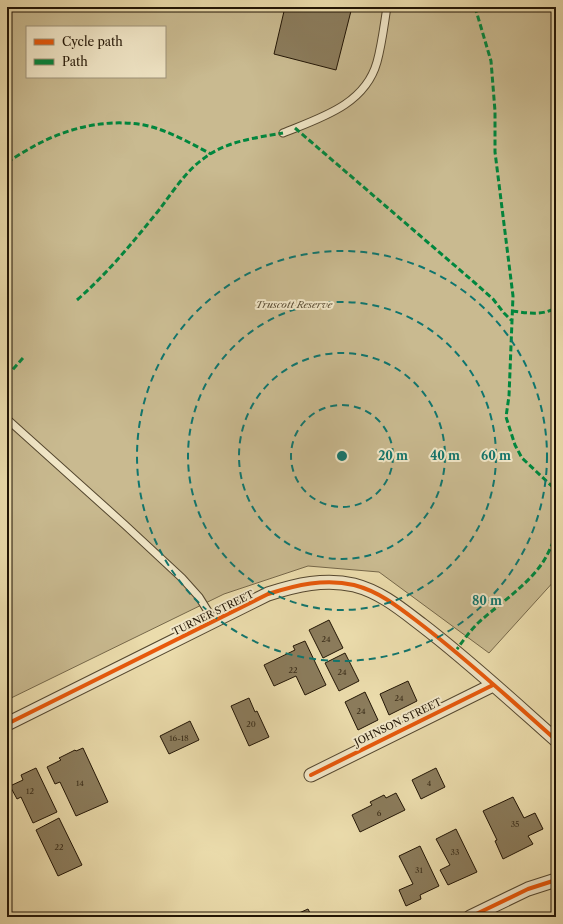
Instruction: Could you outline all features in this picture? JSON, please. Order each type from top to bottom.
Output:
[{"type":"street","name":"TURNER STREET","points":[[7,724],[268,594],[290,586],[333,582],[354,585],[371,590],[390,601],[442,641],[556,740]]},
{"type":"street","name":"JOHNSON STREET","points":[[311,775],[493,685]]},
{"type":"street","points":[[470,917],[528,889],[556,880]]},
{"type":"lane","points":[[283,132],[328,115],[344,106],[357,95],[369,80],[377,63],[382,42],[387,7]]},
{"type":"lane","points":[[7,419],[120,520],[182,578],[199,597],[214,621]]},
{"type":"green space","name":"Truscott Reserve","points":[[7,7],[556,7],[556,579],[489,653],[379,572],[308,566],[224,594],[7,700]]},
{"type":"building","points":[[285,7],[352,7],[336,70],[274,54]]},
{"type":"building","points":[[329,620],[343,648],[323,658],[309,630]]},
{"type":"building","points":[[305,641],[326,685],[305,695],[296,676],[274,686],[264,665],[295,650],[293,646]]},
{"type":"building","points":[[345,653],[359,681],[339,691],[325,663]]},
{"type":"building","points":[[408,681],[417,701],[389,715],[380,694]]},
{"type":"building","points":[[365,692],[378,720],[358,730],[345,702]]},
{"type":"building","points":[[249,698],[269,737],[249,746],[231,706]]},
{"type":"building","points":[[190,721],[199,740],[169,754],[160,736]]},
{"type":"building","points":[[83,748],[108,802],[76,816],[60,782],[55,784],[47,767],[61,760],[59,758],[75,750],[76,751]]},
{"type":"building","points":[[36,768],[57,812],[33,823],[21,797],[17,799],[10,786],[23,780],[21,775]]},
{"type":"building","points":[[436,768],[445,787],[421,799],[412,780]]},
{"type":"building","points":[[396,793],[405,810],[360,832],[352,815],[372,805],[370,802],[384,795],[386,798]]},
{"type":"building","points":[[513,797],[524,818],[535,813],[543,829],[528,836],[533,844],[503,859],[495,841],[497,840],[483,811]]},
{"type":"building","points":[[59,818],[82,865],[58,876],[36,830]]},
{"type":"building","points":[[456,829],[477,872],[448,885],[440,870],[450,865],[436,839]]},
{"type":"building","points":[[420,846],[439,886],[420,895],[421,899],[406,906],[399,890],[413,884],[399,856]]},
{"type":"building","points":[[308,909],[312,917],[290,917]]},
{"type":"marked path","points":[[475,7],[491,61],[495,111],[495,152],[513,296],[509,396],[506,417],[515,445],[522,458],[556,490]]},
{"type":"marked path","points":[[7,162],[39,143],[68,131],[106,123],[131,123],[153,127],[179,137],[211,154]]},
{"type":"marked path","points":[[295,128],[493,299],[512,321]]},
{"type":"marked path","points":[[77,300],[120,257],[196,164],[212,153],[231,144],[283,133]]},
{"type":"marked path","points":[[512,311],[540,313],[556,308]]},
{"type":"marked path","points":[[7,376],[23,358]]},
{"type":"marked path","points":[[455,652],[478,623],[527,581],[541,565],[556,534]]},
{"type":"cycle path","points":[[7,724],[268,594],[300,585],[332,582],[364,588],[398,607],[457,653],[556,740]]},
{"type":"cycle path","points":[[311,775],[493,685]]},
{"type":"cycle path","points":[[470,917],[528,889],[556,880]]}]
